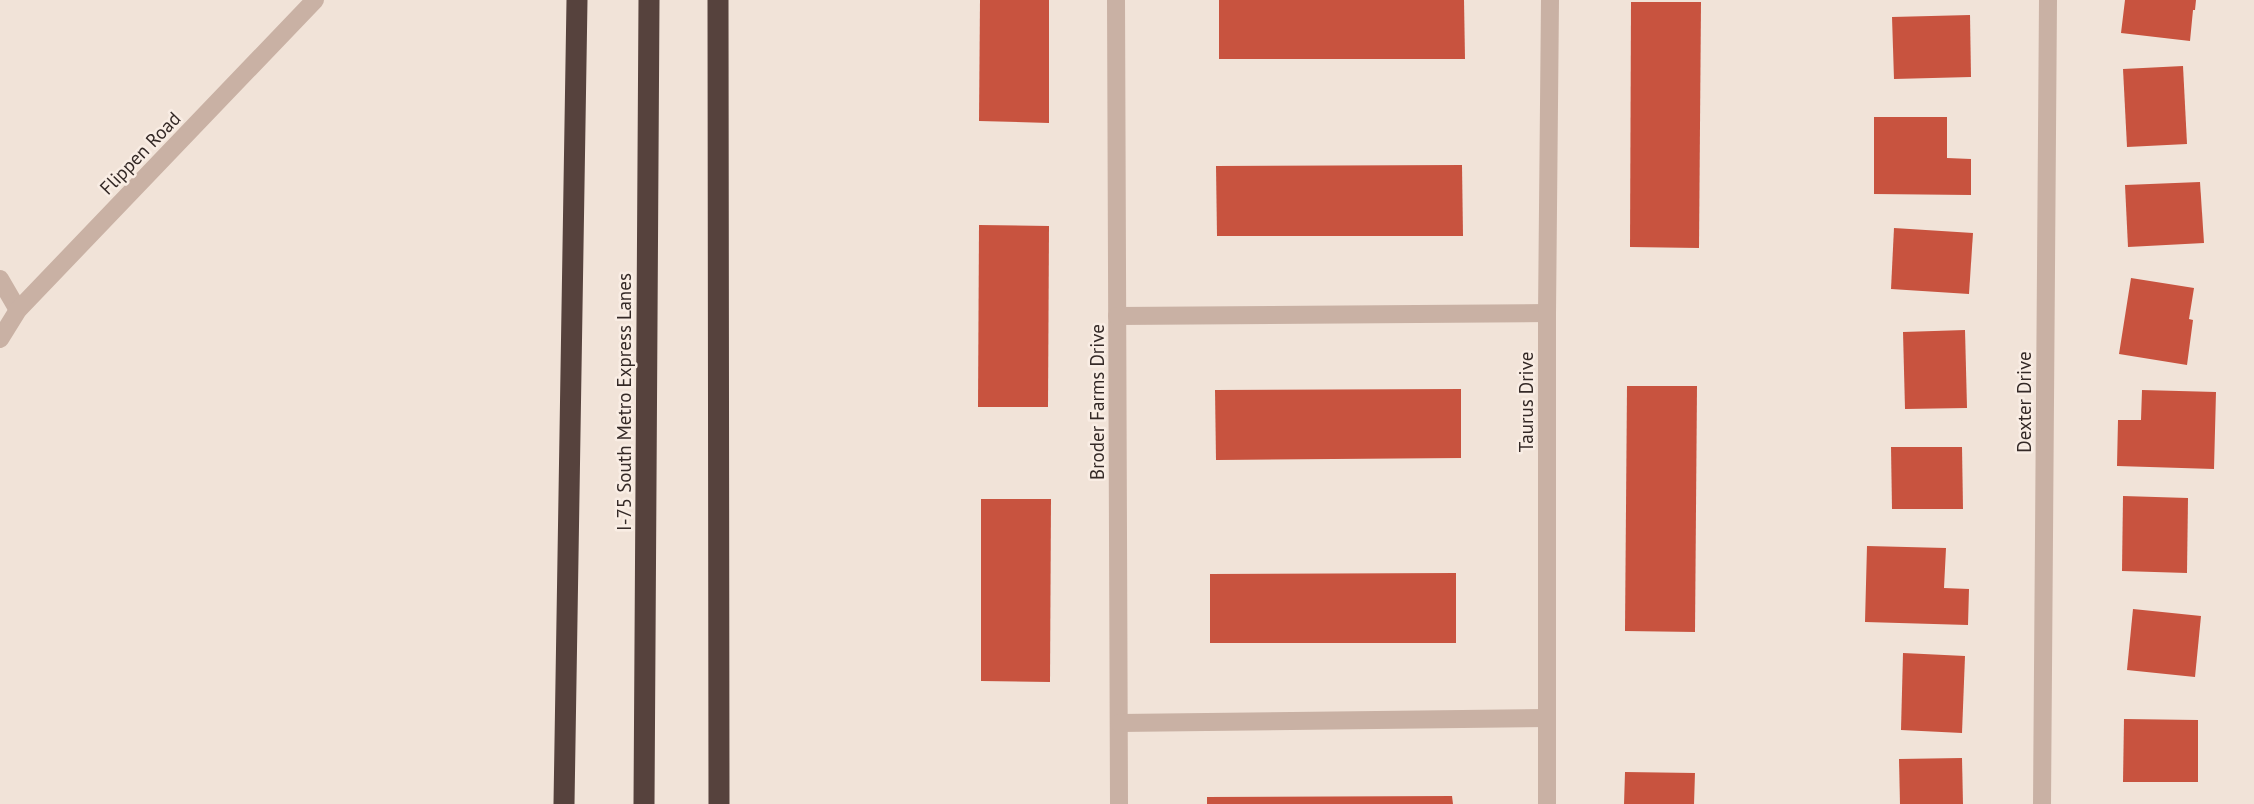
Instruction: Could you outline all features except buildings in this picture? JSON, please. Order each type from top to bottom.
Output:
[{"type":"highway","points":[[564,804],[577,0]]},
{"type":"highway","name":"I-75 South Metro Express Lanes","points":[[644,804],[649,0]]},
{"type":"highway","points":[[718,0],[719,804]]},
{"type":"street","name":"Broder Farms Drive","points":[[1116,0],[1119,804]]},
{"type":"street","name":"Taurus Drive","points":[[1547,804],[1550,0]]},
{"type":"street","name":"Dexter Drive","points":[[2042,804],[2048,0]]},
{"type":"street","name":"Flippen Road","points":[[0,339],[18,310],[305,4]]},
{"type":"street","points":[[0,279],[18,310]]},
{"type":"street","points":[[1117,316],[1547,313]]},
{"type":"street","points":[[1119,723],[1547,718]]}]
